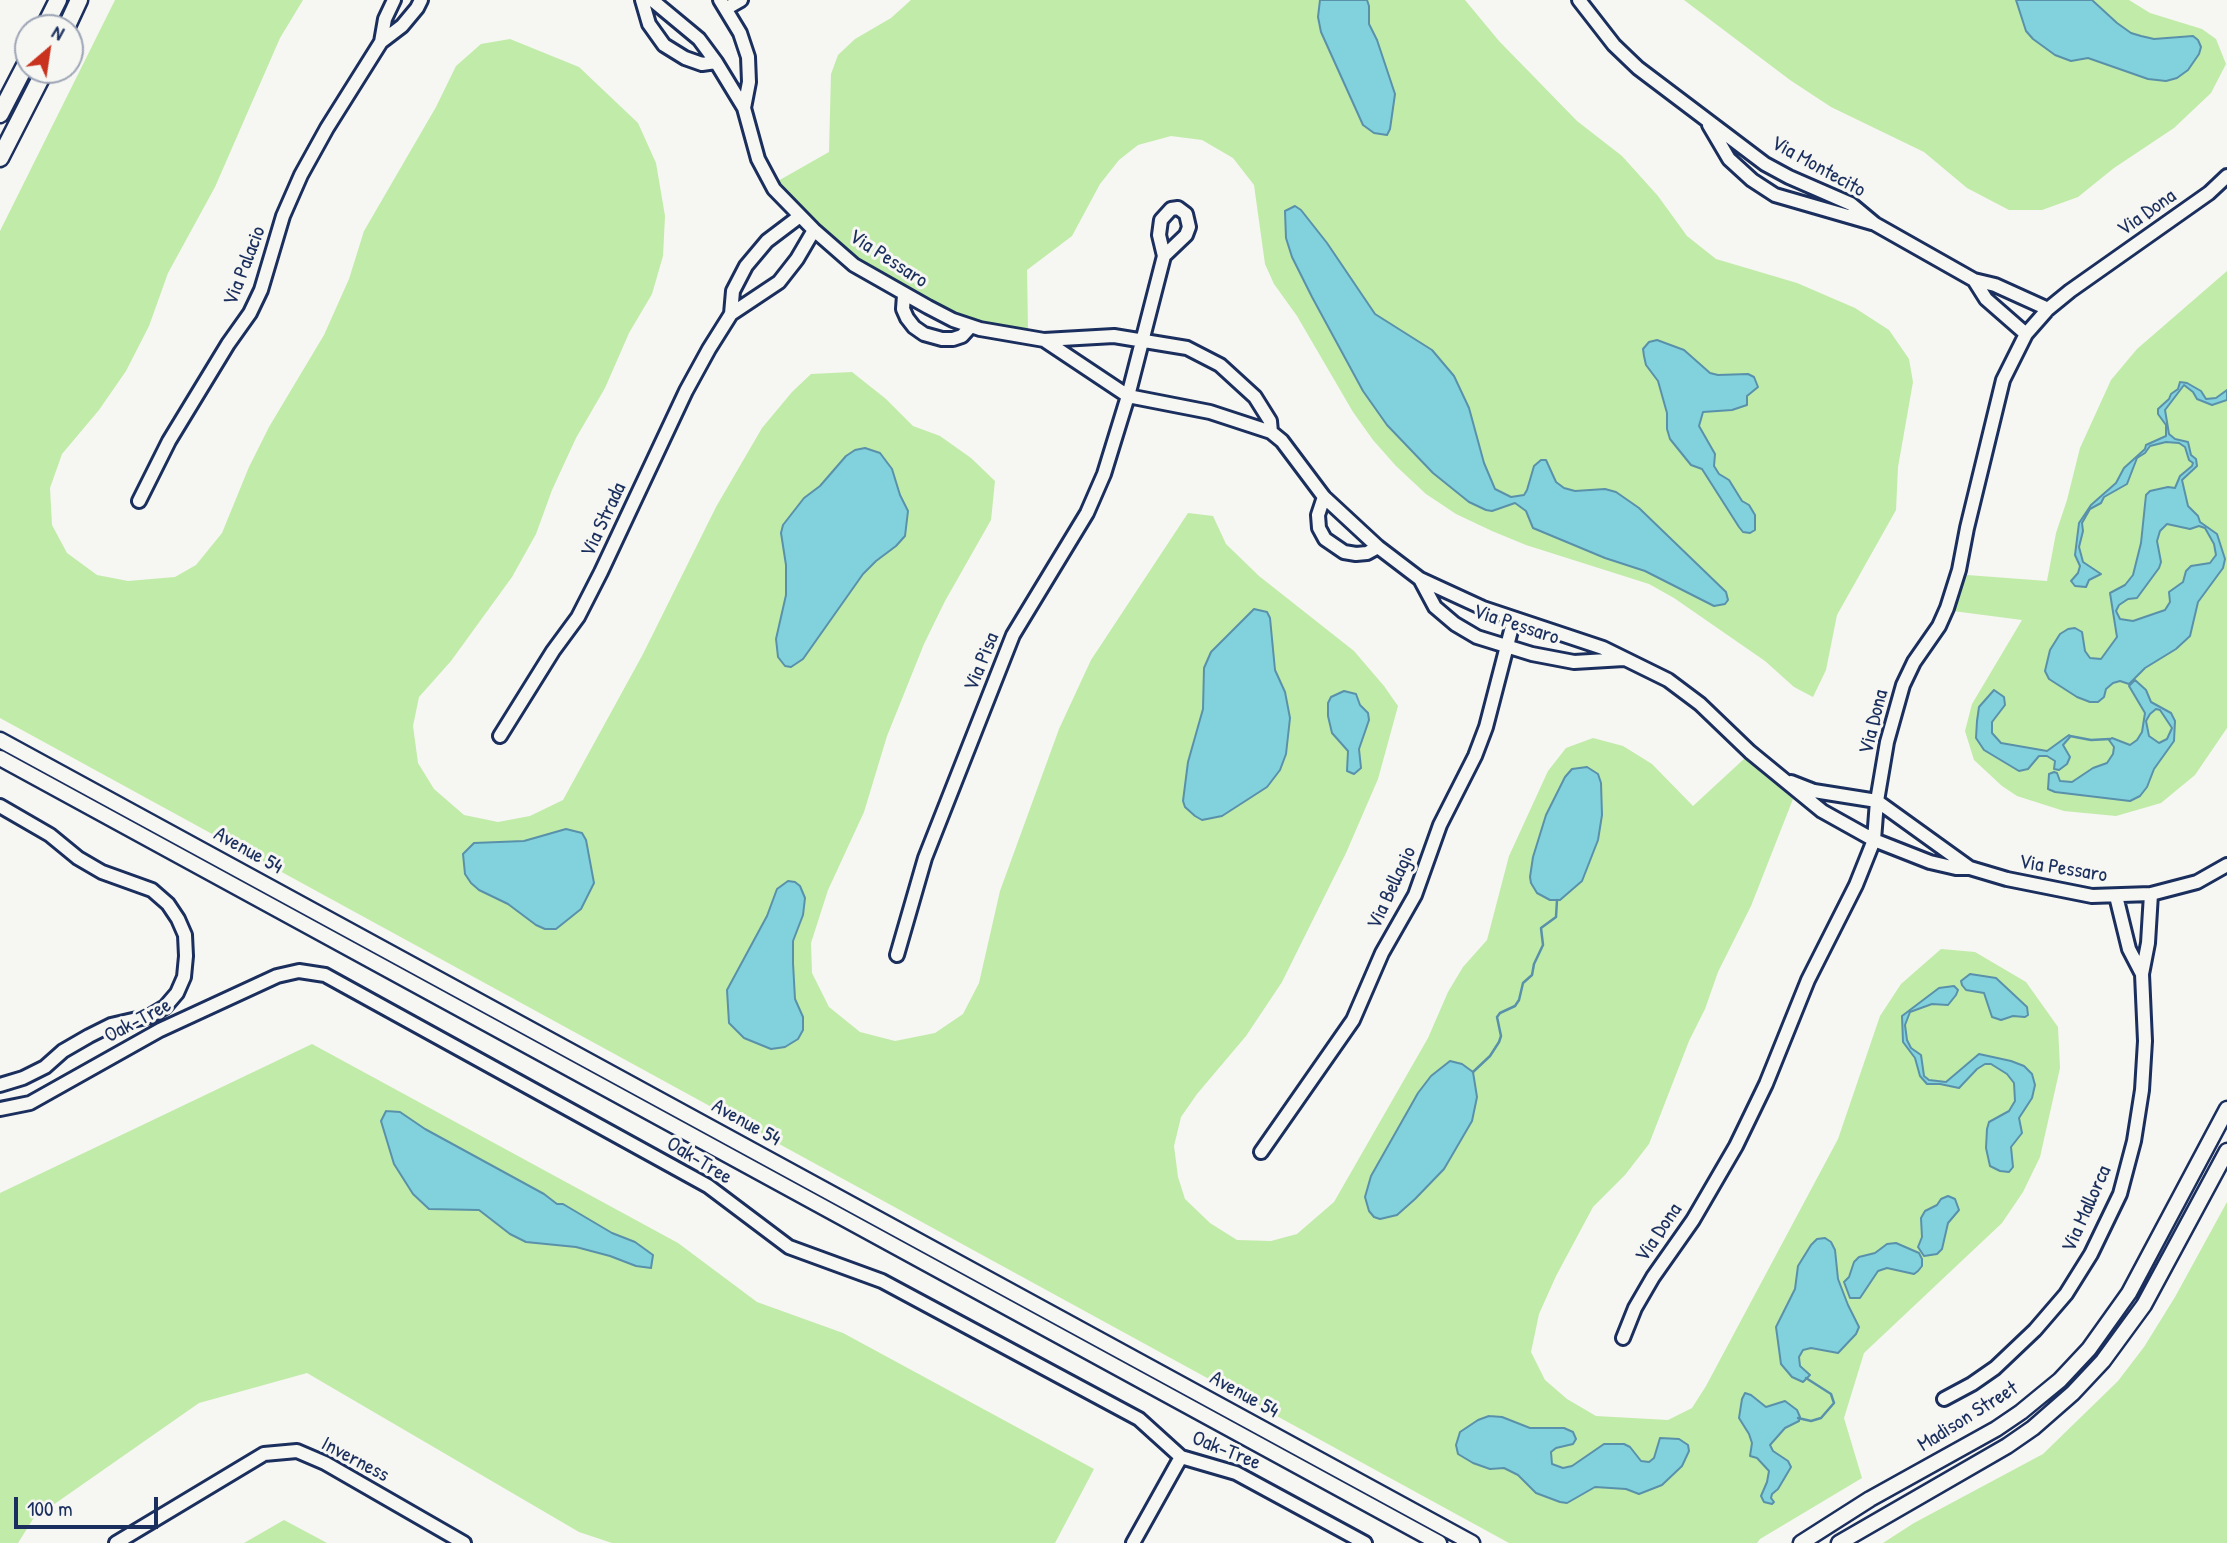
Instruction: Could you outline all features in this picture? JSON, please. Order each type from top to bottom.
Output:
[{"type":"main road","points":[[0,114],[16,84]]},
{"type":"main road","points":[[0,158],[38,84]]},
{"type":"street","name":"Via Palacio","points":[[381,42],[385,19],[394,0]]},
{"type":"street","name":"Via Palacio","points":[[139,501],[169,441],[250,313],[261,290],[284,216],[301,175],[327,128],[381,42],[402,26],[421,0]]},
{"type":"street","points":[[642,0],[649,24],[664,45],[685,58],[702,64],[716,62]]},
{"type":"street","name":"Via Pessaro","points":[[652,0],[699,39],[716,62],[744,108],[758,159],[774,189],[814,230],[854,265],[904,295],[953,320],[971,326],[1044,340],[1114,336],[1186,348],[1220,365],[1255,397],[1270,421],[1272,432]]},
{"type":"street","points":[[723,4],[741,0]]},
{"type":"street","name":"Via Montecito","points":[[1579,0],[1614,45],[1638,68],[1765,164],[1851,204],[1875,224],[1974,280],[1995,285],[2048,309]]},
{"type":"street","name":"Via Pessaro","points":[[723,4],[740,33],[748,57],[750,82],[744,108]]},
{"type":"street","name":"Via Montecito","points":[[1707,122],[1729,159],[1752,180],[1775,195],[1875,224]]},
{"type":"street","name":"Via Dona","points":[[1623,1338],[1635,1308],[1653,1277],[1693,1220],[1736,1146],[1766,1084],[1808,980],[1856,885],[1874,840],[1877,801],[1887,742],[1903,685],[1947,608],[1959,570],[2003,380],[2026,334],[2048,309],[2070,290],[2209,193],[2227,176]]},
{"type":"street","name":"Via Strada","points":[[500,736],[553,651],[578,617],[686,391],[731,314],[733,291],[746,266],[767,241],[800,216]]},
{"type":"street","name":"Via Strada","points":[[731,314],[779,282],[814,230]]},
{"type":"street","name":"Via Pisa","points":[[897,954],[925,858],[1013,635],[1087,513],[1104,474],[1128,396],[1164,256]]},
{"type":"street","name":"Via Montecito","points":[[1974,280],[1986,299],[2026,334]]},
{"type":"street","points":[[904,295],[903,309],[907,318],[924,334],[953,339],[968,332],[971,326]]},
{"type":"street","name":"Via Pessaro","points":[[1044,340],[1128,396],[1210,412],[1272,432],[1282,440],[1324,497],[1378,547],[1420,579],[1483,608],[1603,648],[1668,680],[1700,704],[1750,752],[1822,811],[1874,840],[1930,862],[1970,868],[2047,888],[2092,896],[2151,894],[2197,882],[2227,865]]},
{"type":"street","points":[[1324,497],[1318,515],[1325,539],[1344,552],[1356,554],[1367,553],[1378,547]]},
{"type":"street","name":"Via Pessaro","points":[[1420,579],[1435,607],[1455,624],[1478,636],[1532,654],[1574,662],[1624,659]]},
{"type":"street","name":"Via Bellagio","points":[[1261,1152],[1353,1020],[1382,953],[1415,895],[1440,825],[1475,756],[1486,727],[1514,619]]},
{"type":"street","name":"Avenue 54","points":[[0,740],[1472,1543]]},
{"type":"street","name":"Avenue 54","points":[[0,758],[1439,1543]]},
{"type":"street","name":"Via Pessaro","points":[[1780,778],[1814,791],[1877,801],[1970,868]]},
{"type":"street","points":[[0,806],[50,835],[78,858],[102,872],[152,890],[168,904],[178,919],[185,935],[187,956],[184,977],[177,993],[165,1007],[150,1016],[111,1025],[63,1051],[45,1067],[0,1085]]},
{"type":"street","name":"Via Mallorca","points":[[1944,1399],[1995,1368],[2035,1330],[2066,1294],[2091,1254],[2119,1194],[2134,1141],[2142,1090],[2142,974],[2148,943],[2151,894]]},
{"type":"street","name":"Via Mallorca","points":[[2116,896],[2129,949],[2142,974]]},
{"type":"street","name":"Oak-Tree","points":[[0,1110],[30,1103],[160,1030],[277,976],[299,971],[325,975],[708,1186],[789,1247],[882,1281],[1139,1419],[1181,1457],[1236,1473],[1365,1543]]},
{"type":"street","name":"Madison Street","points":[[1801,1543],[1861,1504],[1996,1429],[2060,1380],[2089,1349],[2124,1301],[2227,1110]]},
{"type":"street","name":"Madison Street","points":[[1839,1543],[2015,1440],[2073,1393],[2103,1362],[2144,1305],[2227,1151]]},
{"type":"street","name":"Inverness","points":[[116,1543],[264,1454],[297,1451],[326,1463],[464,1543]]},
{"type":"street","points":[[1133,1543],[1181,1457]]},
{"type":"green space","points":[[115,0],[303,0],[280,38],[215,187],[168,273],[149,326],[126,371],[99,410],[62,454],[50,488],[52,525],[67,553],[97,575],[128,581],[175,577],[196,565],[222,533],[269,427],[324,335],[349,279],[364,231],[436,107],[456,66],[481,44],[510,39],[579,67],[638,123],[656,163],[665,216],[663,256],[652,294],[629,333],[605,388],[576,438],[552,490],[536,534],[512,577],[451,661],[419,697],[413,726],[418,763],[434,789],[464,815],[498,822],[530,816],[563,800],[643,654],[716,507],[762,428],[811,374],[852,372],[886,399],[913,426],[940,436],[971,458],[995,481],[991,520],[924,644],[887,736],[864,812],[828,890],[811,943],[812,973],[829,1007],[860,1032],[895,1041],[935,1033],[963,1014],[979,983],[1000,891],[1059,729],[1091,660],[1188,513],[1213,516],[1226,544],[1259,576],[1354,651],[1398,706],[1378,779],[1346,853],[1282,982],[1246,1036],[1181,1117],[1174,1146],[1178,1177],[1185,1199],[1210,1223],[1237,1240],[1271,1241],[1297,1234],[1334,1202],[1428,1038],[1448,992],[1463,967],[1487,940],[1509,856],[1548,771],[1566,748],[1593,738],[1623,746],[1652,764],[1693,806],[1745,758],[1793,799],[1751,906],[1718,972],[1705,1009],[1689,1041],[1649,1144],[1625,1175],[1593,1207],[1539,1314],[1531,1352],[1545,1380],[1567,1399],[1596,1416],[1668,1420],[1692,1408],[1838,1139],[1880,1016],[1901,984],[1941,949],[1975,952],[2026,982],[2058,1027],[2060,1068],[2040,1157],[2023,1192],[2002,1223],[1864,1353],[1844,1418],[1862,1478],[1757,1543],[1509,1543],[0,718],[0,231],[73,84],[84,84],[84,62]]},
{"type":"green space","points":[[911,0],[1465,0],[1499,41],[1577,121],[1622,156],[1658,196],[1687,236],[1716,259],[1797,283],[1855,308],[1889,330],[1909,359],[1913,382],[1898,467],[1896,510],[1837,615],[1826,670],[1813,697],[1794,687],[1765,661],[1674,598],[1649,584],[1526,545],[1456,514],[1426,494],[1373,440],[1353,412],[1297,316],[1274,284],[1265,264],[1254,185],[1233,158],[1202,140],[1171,136],[1138,145],[1119,160],[1100,184],[1072,236],[1027,270],[1028,329],[992,324],[953,312],[904,288],[837,243],[778,181],[829,152],[831,74],[838,55],[855,39],[891,18]]},
{"type":"green space","points":[[1684,0],[2129,0],[2150,13],[2202,29],[2216,39],[2226,64],[2211,93],[2174,128],[2114,168],[2078,197],[2042,210],[2009,210],[1967,188],[1924,152],[1831,107],[1790,80]]},
{"type":"green space","points":[[2227,271],[2227,728],[2195,775],[2161,803],[2116,816],[2064,811],[2017,796],[1974,760],[1965,731],[1972,704],[2022,620],[1953,611],[1967,575],[2047,581],[2056,533],[2080,448],[2111,380],[2137,349]]},
{"type":"green space","points":[[312,1044],[678,1243],[757,1302],[843,1333],[1094,1469],[1055,1543],[612,1543],[579,1532],[307,1373],[199,1403],[33,1519],[18,1543],[0,1543],[0,1193]]},
{"type":"green space","points":[[2227,1202],[2227,1543],[1883,1543],[1914,1523],[2043,1454],[2118,1381],[2144,1347],[2175,1297]]},
{"type":"green space","points":[[284,1520],[327,1543],[244,1543]]},
{"type":"water","points":[[1320,0],[1367,0],[1369,24],[1395,94],[1387,135],[1374,133],[1363,125],[1321,32],[1318,17]]},
{"type":"water","points":[[2016,0],[2092,0],[2131,33],[2154,39],[2193,36],[2201,47],[2188,70],[2177,78],[2166,81],[2148,79],[2088,58],[2071,61],[2055,55],[2033,39],[2026,31]]},
{"type":"water","points":[[1295,206],[1327,243],[1375,314],[1432,350],[1454,376],[1469,408],[1484,463],[1495,489],[1511,497],[1524,495],[1534,466],[1541,460],[1546,460],[1556,482],[1564,488],[1575,491],[1605,489],[1616,492],[1639,508],[1726,592],[1728,600],[1725,604],[1714,606],[1645,571],[1605,558],[1533,528],[1526,511],[1515,503],[1492,511],[1486,510],[1469,502],[1433,473],[1387,425],[1363,391],[1312,297],[1292,257],[1286,238],[1285,211]]},
{"type":"water","points":[[1657,340],[1684,350],[1710,373],[1748,374],[1754,377],[1758,387],[1747,396],[1747,405],[1732,410],[1703,412],[1699,426],[1715,454],[1714,466],[1719,474],[1729,480],[1755,515],[1755,530],[1750,533],[1743,532],[1739,527],[1702,469],[1691,465],[1670,439],[1667,413],[1658,381],[1646,365],[1643,349],[1649,342]]},
{"type":"water","points":[[2180,382],[2187,383],[2201,391],[2206,399],[2216,398],[2227,390],[2227,400],[2212,405],[2197,399],[2184,385],[2165,410],[2169,434],[2175,439],[2188,442],[2191,455],[2196,459],[2197,466],[2182,480],[2188,506],[2200,522],[2217,534],[2225,559],[2223,568],[2198,602],[2190,636],[2176,649],[2145,668],[2129,684],[2120,681],[2113,683],[2098,702],[2090,702],[2049,679],[2045,671],[2050,650],[2060,634],[2075,628],[2082,632],[2085,651],[2090,658],[2101,659],[2117,637],[2110,593],[2125,585],[2133,575],[2141,543],[2146,495],[2150,491],[2175,488],[2180,476],[2192,466],[2185,447],[2179,443],[2166,442],[2150,446],[2137,458],[2127,484],[2104,497],[2101,503],[2090,509],[2082,523],[2079,547],[2083,562],[2101,574],[2089,580],[2086,587],[2075,586],[2071,581],[2080,566],[2075,555],[2079,523],[2091,505],[2116,483],[2124,468],[2146,445],[2166,436],[2166,425],[2158,414],[2158,409],[2178,389]],"holes":[[[2167,524],[2190,529],[2199,526],[2205,528],[2214,544],[2216,555],[2210,563],[2191,566],[2186,571],[2183,582],[2169,592],[2170,602],[2165,610],[2133,621],[2120,619],[2116,611],[2119,605],[2128,599],[2137,598],[2159,568],[2161,562],[2157,541],[2160,531]]]},
{"type":"water","points":[[865,448],[880,453],[892,469],[908,511],[905,536],[863,574],[803,659],[791,667],[785,666],[778,657],[776,639],[786,595],[786,565],[781,533],[783,525],[804,498],[820,486],[846,456]]},
{"type":"water","points":[[1254,609],[1267,612],[1270,618],[1275,670],[1285,692],[1290,718],[1286,754],[1280,770],[1267,787],[1222,816],[1202,820],[1185,807],[1183,801],[1188,762],[1203,709],[1204,668],[1211,652]]},
{"type":"water","points":[[2135,680],[2146,690],[2151,702],[2171,713],[2175,721],[2174,741],[2154,769],[2140,796],[2130,801],[2048,789],[2049,774],[2057,773],[2060,781],[2072,782],[2093,768],[2107,763],[2113,754],[2114,747],[2109,740],[2112,738],[2130,745],[2137,740],[2142,732],[2145,713],[2129,686]],"holes":[[[2156,709],[2160,710],[2172,728],[2167,739],[2159,743],[2149,736],[2146,721]]]},
{"type":"water","points":[[1994,690],[2004,697],[2005,705],[1992,722],[1992,733],[2001,743],[2047,751],[2069,735],[2063,745],[2070,757],[2067,764],[2059,770],[2054,769],[2055,761],[2047,756],[2039,756],[2028,769],[2019,771],[1984,750],[1976,738],[1979,707]]},
{"type":"water","points":[[1344,691],[1356,694],[1360,705],[1368,713],[1369,720],[1359,749],[1361,768],[1354,774],[1347,771],[1348,751],[1332,733],[1328,716],[1331,697]]},
{"type":"water","points":[[1587,767],[1598,774],[1601,783],[1602,815],[1598,840],[1582,881],[1560,900],[1550,900],[1537,893],[1531,883],[1533,857],[1546,815],[1565,777],[1572,769]]},
{"type":"water","points":[[566,829],[582,833],[586,840],[594,883],[581,909],[556,929],[545,929],[536,925],[508,904],[479,890],[465,874],[463,854],[474,843],[524,841]]},
{"type":"water","points":[[788,881],[800,886],[805,898],[803,915],[793,941],[795,999],[803,1017],[803,1030],[798,1039],[785,1047],[771,1049],[744,1038],[729,1023],[727,990],[767,916],[777,889]]},
{"type":"water","points":[[1970,974],[1996,978],[2027,1007],[2028,1015],[2001,1020],[1992,1017],[1984,993],[1966,990],[1962,985],[1961,981]]},
{"type":"water","points":[[1954,986],[1958,990],[1948,1005],[1932,1004],[1910,1012],[1905,1025],[1907,1040],[1911,1048],[1921,1055],[1924,1076],[1929,1080],[1946,1082],[1979,1054],[2011,1061],[2024,1066],[2032,1074],[2035,1085],[2032,1098],[2019,1118],[2022,1133],[2011,1147],[2013,1167],[2009,1172],[1990,1166],[1986,1148],[1989,1122],[2009,1111],[2015,1101],[2014,1083],[2007,1074],[1991,1064],[1985,1064],[1959,1088],[1927,1084],[1920,1076],[1915,1058],[1903,1042],[1902,1016],[1939,988]]},
{"type":"water","points":[[1450,1061],[1462,1064],[1473,1072],[1477,1097],[1472,1121],[1444,1169],[1415,1199],[1397,1215],[1380,1219],[1374,1217],[1365,1197],[1371,1176],[1418,1093],[1431,1076]]},
{"type":"water","points":[[386,1111],[400,1112],[557,1204],[563,1204],[612,1233],[635,1242],[653,1255],[651,1268],[636,1266],[576,1247],[526,1242],[510,1234],[479,1210],[429,1209],[413,1194],[394,1164],[381,1121]]},
{"type":"water","points":[[1948,1196],[1955,1199],[1959,1210],[1948,1223],[1942,1249],[1937,1254],[1924,1256],[1918,1247],[1922,1237],[1921,1218],[1925,1211]]},
{"type":"water","points":[[1825,1238],[1835,1250],[1838,1279],[1859,1327],[1838,1353],[1811,1348],[1803,1350],[1799,1357],[1800,1366],[1810,1375],[1803,1382],[1792,1377],[1781,1364],[1776,1327],[1795,1289],[1798,1266],[1811,1245],[1817,1239]]},
{"type":"water","points":[[1896,1243],[1919,1253],[1922,1266],[1918,1271],[1914,1274],[1887,1268],[1878,1271],[1860,1298],[1850,1298],[1844,1282],[1849,1277],[1854,1262],[1859,1257],[1875,1253],[1887,1244]]},
{"type":"water","points":[[1745,1393],[1766,1407],[1785,1401],[1797,1410],[1800,1417],[1799,1421],[1785,1428],[1770,1445],[1791,1467],[1772,1494],[1772,1504],[1764,1502],[1761,1496],[1769,1471],[1757,1458],[1750,1456],[1752,1443],[1739,1418]]},
{"type":"water","points":[[1489,1416],[1502,1417],[1530,1428],[1564,1428],[1573,1432],[1576,1439],[1573,1444],[1551,1452],[1552,1464],[1563,1468],[1572,1466],[1604,1444],[1624,1444],[1630,1447],[1641,1461],[1649,1462],[1654,1458],[1660,1438],[1679,1439],[1688,1445],[1689,1451],[1682,1466],[1662,1485],[1639,1494],[1626,1489],[1595,1487],[1567,1503],[1560,1502],[1536,1493],[1518,1475],[1504,1468],[1490,1469],[1458,1454],[1456,1445],[1460,1432]]},
{"type":"waterway","points":[[2070,736],[2091,740],[2110,739]]},
{"type":"waterway","points":[[1473,1072],[1490,1056],[1499,1042],[1501,1036],[1497,1017],[1515,1006],[1523,983],[1532,975],[1543,945],[1541,928],[1556,917],[1557,900]]},
{"type":"waterway","points":[[1798,1418],[1811,1421],[1821,1418],[1834,1403],[1831,1394],[1806,1378]]}]
